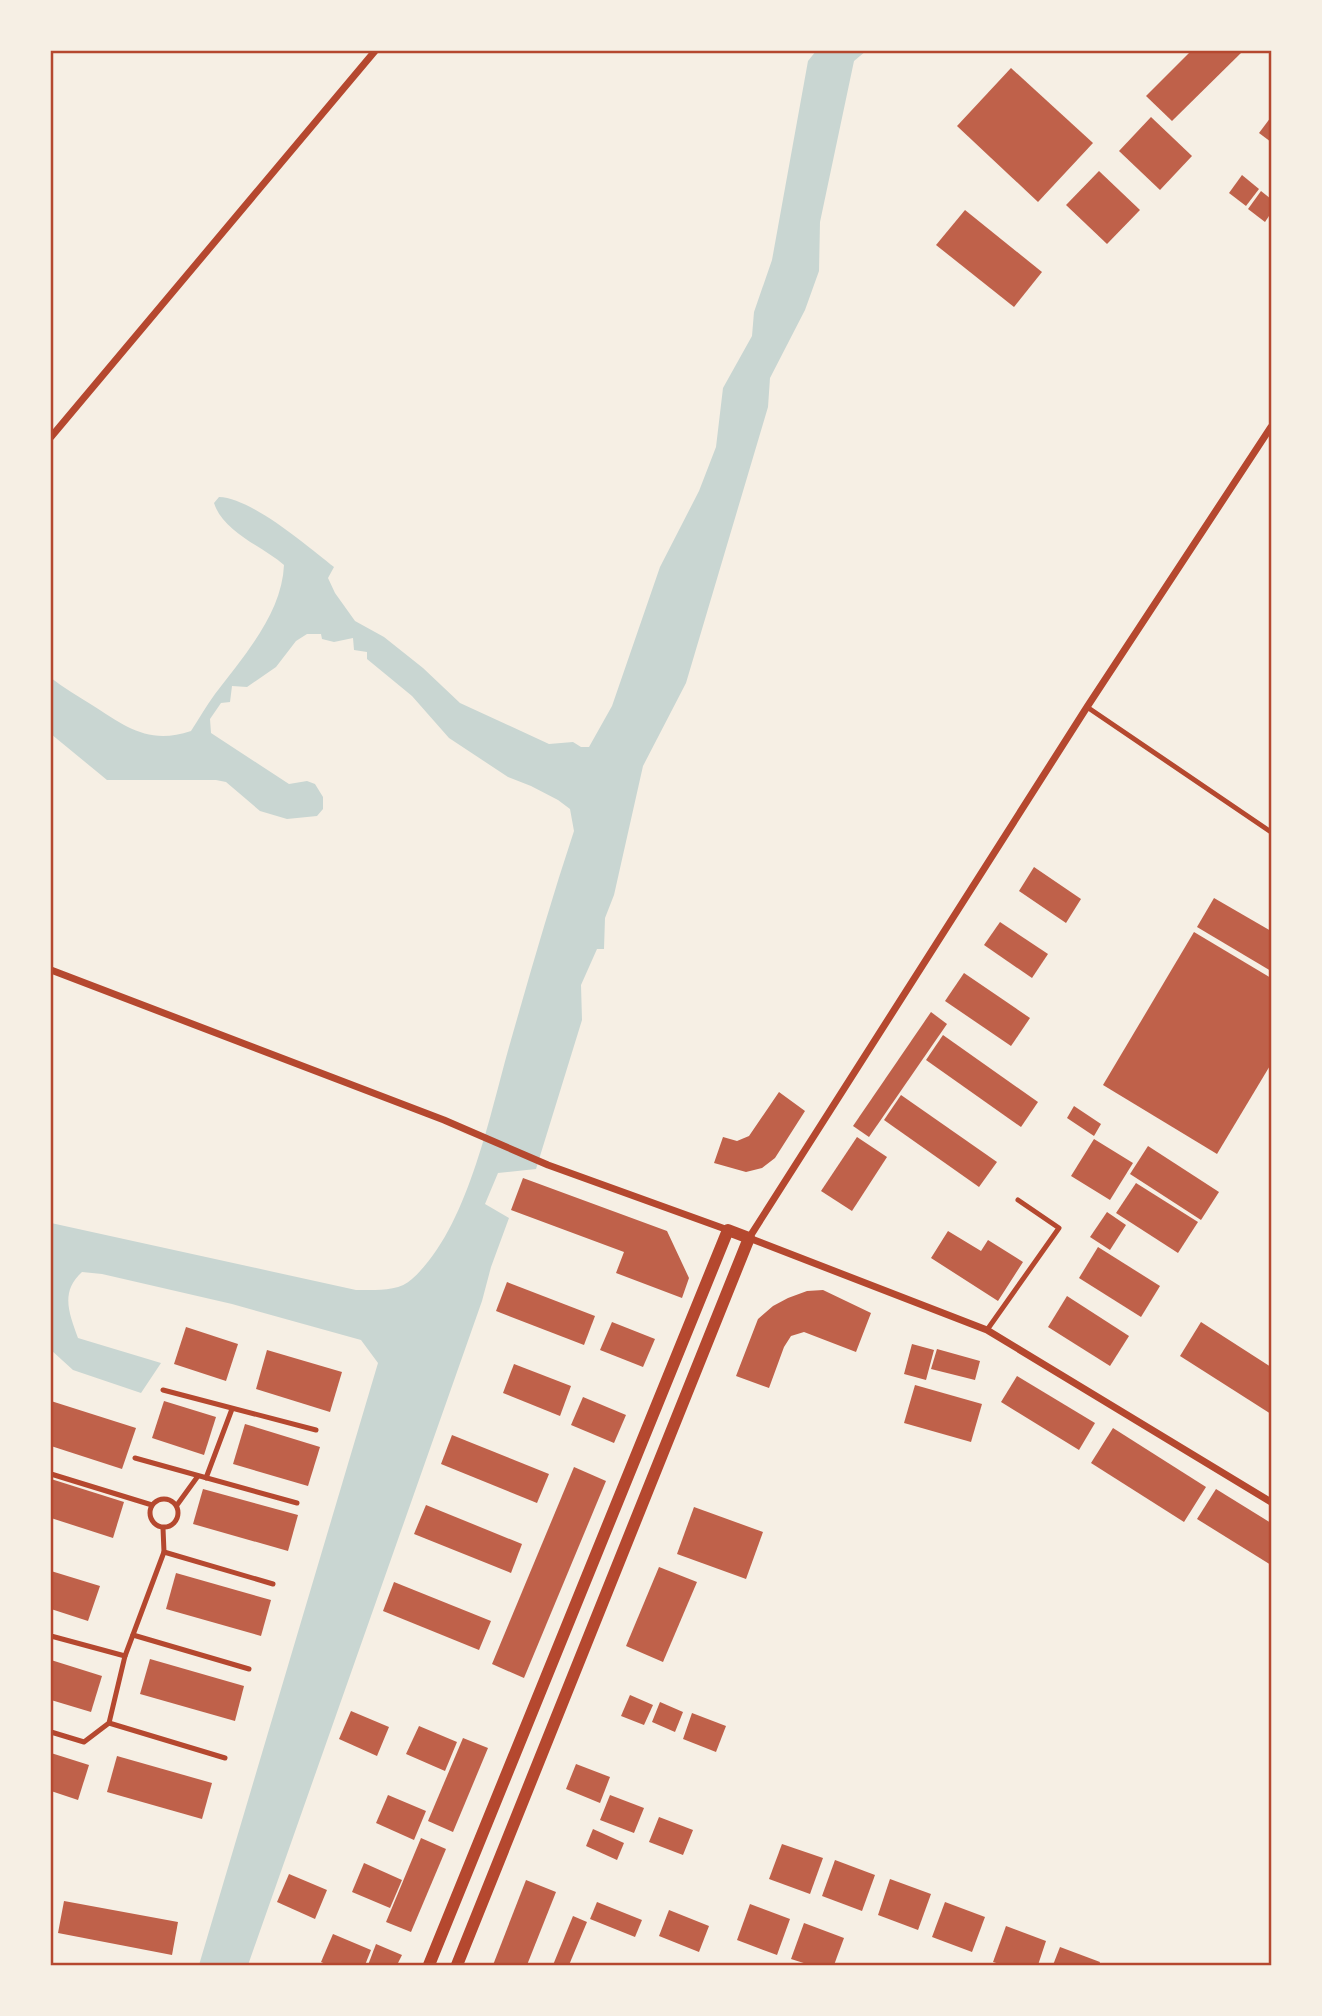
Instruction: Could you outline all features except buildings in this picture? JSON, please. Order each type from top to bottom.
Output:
[{"type":"street","points":[[51,437],[375,51]]},
{"type":"street","points":[[457,1965],[749,1238],[1087,707],[1271,427]]},
{"type":"street","points":[[51,970],[444,1121],[548,1165],[728,1230],[986,1330],[1271,1502]]},
{"type":"street","points":[[429,1965],[728,1230]]},
{"type":"lane","points":[[1087,707],[1271,832]]},
{"type":"lane","points":[[986,1330],[1059,1228],[1018,1200]]},
{"type":"lane","points":[[163,1390],[316,1430]]},
{"type":"lane","points":[[206,1478],[232,1409]]},
{"type":"lane","points":[[135,1458],[297,1503]]},
{"type":"lane","points":[[51,1474],[152,1505]]},
{"type":"lane","points":[[177,1505],[198,1476]]},
{"type":"lane","points":[[168,1498],[177,1505],[179,1515],[172,1526],[163,1528],[150,1520],[149,1509],[156,1500],[168,1498]]},
{"type":"lane","points":[[51,1732],[84,1742],[110,1723],[125,1657],[164,1552],[163,1528]]},
{"type":"lane","points":[[164,1552],[273,1584]]},
{"type":"lane","points":[[133,1635],[249,1669]]},
{"type":"lane","points":[[51,1636],[125,1657]]},
{"type":"lane","points":[[110,1723],[225,1758]]},
{"type":"shaded area","points":[[816,51],[866,51],[854,61],[820,222],[819,271],[805,310],[770,378],[768,407],[686,683],[643,766],[614,895],[605,918],[604,949],[597,949],[581,985],[582,1020],[536,1169],[498,1173],[485,1204],[509,1218],[248,1965],[199,1965],[378,1363],[361,1340],[232,1304],[102,1274],[82,1272],[71,1287],[68,1303],[78,1338],[161,1363],[141,1393],[73,1370],[51,1350],[51,1223],[356,1290],[386,1289],[407,1283],[432,1257],[463,1200],[574,831],[570,809],[531,786],[508,777],[449,738],[412,696],[367,659],[367,652],[354,650],[353,638],[334,642],[322,639],[321,634],[307,634],[296,641],[276,667],[247,687],[232,686],[230,702],[221,703],[210,719],[211,733],[289,784],[307,781],[315,784],[323,797],[323,809],[317,816],[287,819],[260,811],[226,782],[216,780],[107,780],[51,734],[51,678],[138,732],[163,736],[191,731],[269,618],[282,583],[284,565],[244,538],[226,522],[214,503],[219,497],[232,499],[263,514],[334,567],[328,578],[355,621],[384,637],[423,668],[460,703],[549,744],[573,742],[581,747],[589,747],[612,706],[660,567],[699,491],[716,447],[723,388],[752,336],[754,312],[772,260],[808,61]]}]
